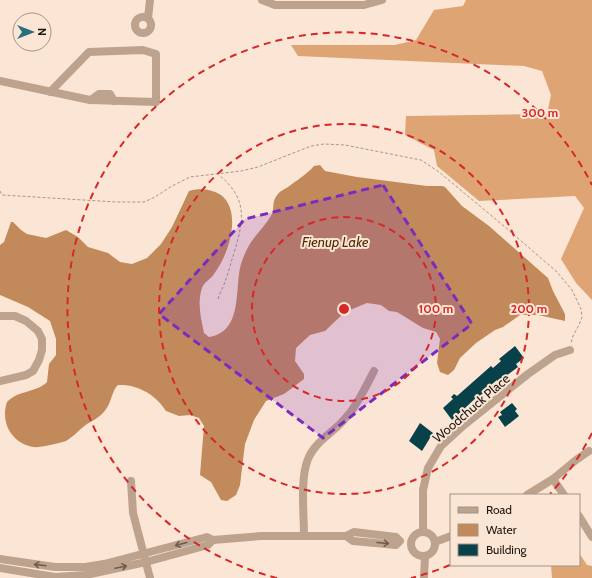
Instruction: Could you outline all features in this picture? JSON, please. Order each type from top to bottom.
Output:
[{"type":"street","points":[[148,18],[150,0]]},
{"type":"street","points":[[262,0],[276,4],[364,5],[382,0]]},
{"type":"street","points":[[0,80],[50,92],[91,100],[99,94],[110,94],[114,101],[156,102],[156,54],[143,50],[89,52],[50,92]]},
{"type":"street","points":[[0,316],[15,316],[26,321],[38,331],[42,339],[42,350],[33,371],[26,376],[0,381]]},
{"type":"street","name":"Woodchuck Place","points":[[423,532],[423,490],[428,468],[441,446],[528,374],[555,355],[570,350]]},
{"type":"street","points":[[304,536],[304,473],[308,458],[319,442],[343,421],[358,402],[374,371]]},
{"type":"street","points":[[529,494],[553,479],[589,451]]},
{"type":"street","points":[[553,479],[563,494]]},
{"type":"street","points":[[131,481],[133,513],[150,578]]},
{"type":"street","points":[[580,518],[592,537]]},
{"type":"street","points":[[423,532],[430,535],[435,542],[435,546],[432,552],[425,556],[421,556],[414,553],[411,542],[416,535],[423,532]]},
{"type":"street","points":[[0,558],[55,567],[85,567],[145,558],[208,545],[213,540],[261,536],[346,536],[353,541],[396,545],[400,541],[411,542]]},
{"type":"street","points":[[435,542],[450,536]]},
{"type":"street","points":[[424,578],[425,556]]},
{"type":"street","points":[[0,568],[55,577],[86,575],[145,558]]},
{"type":"street","points":[[55,567],[55,577]]},
{"type":"path","points":[[0,191],[1,196],[144,202],[155,198],[182,180],[190,177],[219,175],[258,167],[311,146],[324,144],[345,145],[421,160],[439,172],[505,227],[557,272],[572,290],[581,309],[582,317],[573,336],[570,350]]},
{"type":"path","points":[[218,300],[241,233],[243,218],[241,207],[234,191],[219,175]]},
{"type":"highlighted area","points":[[383,185],[472,324],[323,438],[159,314],[245,219]]},
{"type":"shaded area","points":[[466,0],[592,0],[592,300],[576,283],[561,259],[584,208],[575,196],[479,201],[437,166],[434,150],[405,135],[406,116],[547,114],[551,95],[542,71],[524,66],[298,56],[291,45],[395,45],[416,40],[434,10],[463,6]]},
{"type":"shaded area","points":[[580,554],[587,565],[592,566],[592,578],[552,578],[551,566],[580,566]]},
{"type":"water","name":"Fienup Lake","points":[[320,165],[325,171],[357,177],[445,187],[462,206],[489,226],[548,278],[565,314],[565,321],[538,315],[520,315],[476,343],[460,358],[454,370],[448,375],[440,372],[437,363],[440,339],[436,332],[423,328],[397,312],[389,311],[381,305],[367,303],[345,312],[325,331],[310,335],[296,348],[295,361],[304,374],[304,379],[284,394],[266,401],[254,420],[245,444],[240,485],[236,495],[227,501],[221,500],[211,482],[200,475],[204,426],[199,418],[190,415],[179,416],[166,411],[152,395],[133,386],[118,385],[103,413],[66,441],[33,447],[26,445],[14,437],[5,417],[7,402],[16,395],[43,386],[47,382],[49,364],[56,355],[56,339],[50,321],[28,307],[0,295],[0,245],[4,242],[11,222],[27,234],[46,238],[66,230],[78,237],[88,247],[108,253],[120,262],[132,264],[147,258],[161,244],[172,227],[189,191],[214,191],[221,195],[228,203],[232,223],[231,234],[224,256],[214,274],[203,286],[201,294],[200,310],[204,333],[209,337],[220,334],[232,319],[237,299],[242,260],[247,248],[272,214],[276,197],[280,192],[314,166]]},
{"type":"building","points":[[515,346],[524,358],[516,364],[518,367],[498,382],[497,380],[485,390],[486,392],[479,397],[478,396],[452,420],[443,408],[453,399],[451,397],[454,394],[457,396],[491,366],[493,368],[501,361],[499,359]]},
{"type":"building","points":[[512,403],[517,409],[515,411],[519,416],[505,427],[498,417],[502,415],[500,412]]},
{"type":"building","points":[[420,423],[433,433],[422,451],[409,441]]}]
